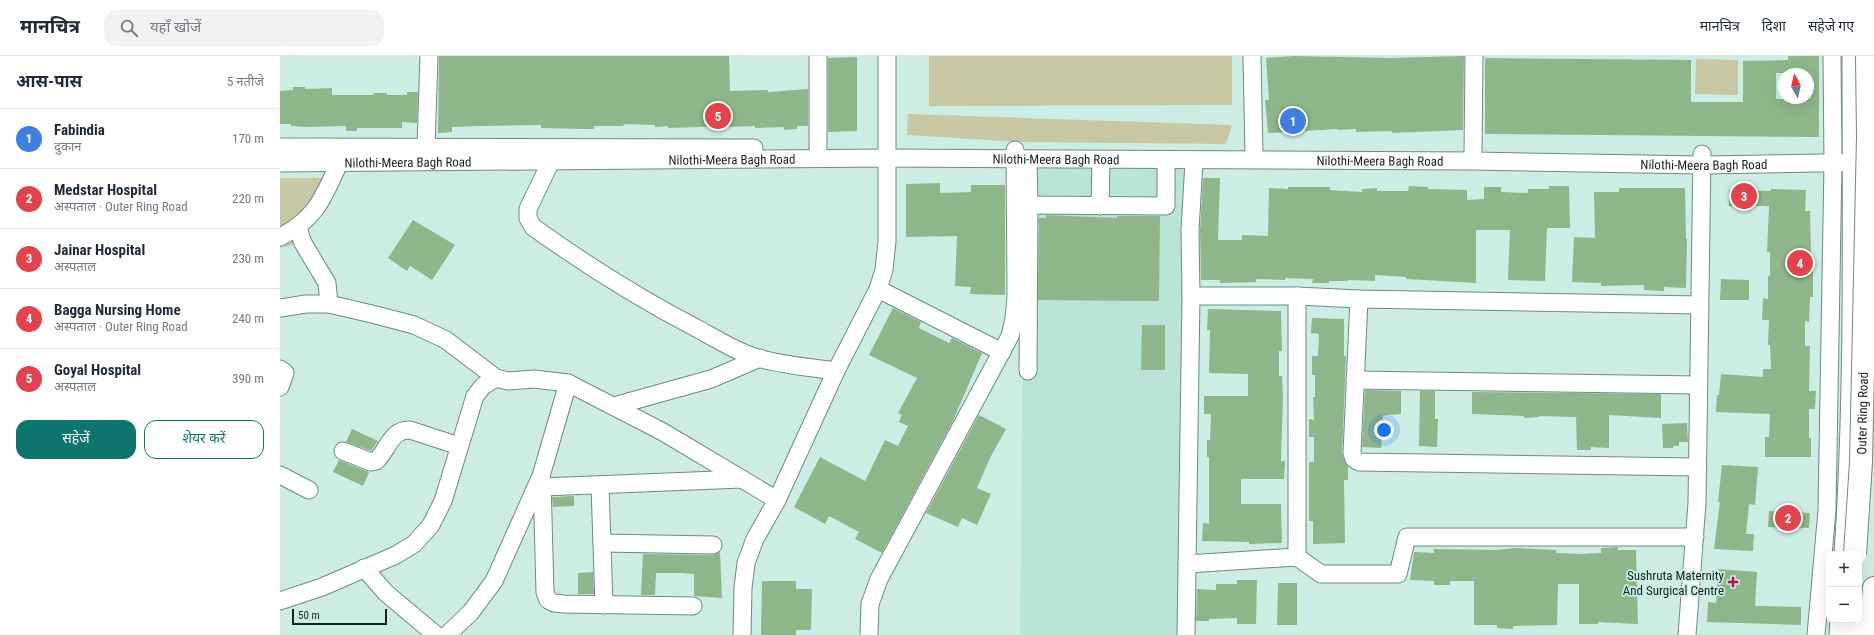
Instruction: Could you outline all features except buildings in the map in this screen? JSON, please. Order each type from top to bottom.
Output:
[{"type":"main road","name":"Outer Ring Road","points":[[1855,551],[1861,438],[1868,136],[1867,56]]},
{"type":"main road","points":[[1870,635],[1874,588]]},
{"type":"main road","points":[[1850,635],[1851,623]]},
{"type":"street","points":[[426,147],[429,56]]},
{"type":"street","points":[[818,56],[818,148]]},
{"type":"street","points":[[742,635],[743,588],[746,563],[755,539],[777,500],[836,371],[878,289],[884,270],[887,241],[887,56]]},
{"type":"street","points":[[1252,56],[1254,154]]},
{"type":"street","points":[[1473,152],[1474,56]]},
{"type":"street","points":[[1816,635],[1827,510],[1832,56]]},
{"type":"street","name":"Outer Ring Road","points":[[1843,551],[1847,496],[1851,56]]},
{"type":"street","name":"Nilothi-Meera Bagh Road","points":[[280,147],[426,147],[551,155],[888,153],[1166,161],[1473,161],[1851,158]]},
{"type":"street","name":"Nilothi-Meera Bagh Road","points":[[280,163],[339,163],[551,155],[818,148],[888,153]]},
{"type":"street","name":"Nilothi-Meera Bagh Road","points":[[1020,156],[1473,152],[1702,159]]},
{"type":"street","points":[[1851,158],[1874,152]]},
{"type":"street","points":[[551,155],[528,209],[528,218],[532,227],[594,270],[652,306],[728,345],[760,358],[790,365],[836,371]]},
{"type":"street","points":[[1020,156],[1029,205],[1028,372]]},
{"type":"street","points":[[869,635],[870,604],[879,579],[1010,336],[1014,319],[1016,296],[1020,156]]},
{"type":"street","points":[[1851,158],[1874,162]]},
{"type":"street","points":[[1687,635],[1695,537],[1702,159]]},
{"type":"street","points":[[1100,160],[1100,206]]},
{"type":"street","points":[[1029,205],[1166,206],[1166,161]]},
{"type":"street","points":[[1186,635],[1191,296],[1190,231],[1194,161]]},
{"type":"street","points":[[280,237],[298,228],[311,216],[325,194],[339,163]]},
{"type":"street","points":[[298,228],[303,243],[327,283],[329,304]]},
{"type":"street","points":[[878,289],[1002,352]]},
{"type":"street","points":[[1191,296],[1297,296],[1359,299],[1699,305]]},
{"type":"street","points":[[1297,296],[1297,557]]},
{"type":"street","points":[[1359,299],[1352,452],[1354,459],[1359,462],[1697,467]]},
{"type":"street","points":[[280,308],[306,304],[329,304],[414,325],[446,340],[467,354],[496,378],[508,381],[534,379],[568,382],[663,432],[777,500]]},
{"type":"street","points":[[614,406],[711,379],[760,358]]},
{"type":"street","points":[[280,369],[285,373],[285,377],[280,387]]},
{"type":"street","points":[[280,601],[322,587],[364,568],[396,556],[414,544],[431,525],[443,501],[475,396],[483,386],[496,378]]},
{"type":"street","points":[[1355,380],[1698,385]]},
{"type":"street","points":[[447,635],[471,612],[494,581],[542,481],[568,382]]},
{"type":"street","points":[[1848,414],[1874,414]]},
{"type":"street","points":[[343,451],[370,462],[376,461],[394,437],[404,430],[410,430],[459,446]]},
{"type":"street","points":[[280,475],[309,490]]},
{"type":"street","points":[[542,481],[600,484],[742,479]]},
{"type":"street","points":[[542,481],[545,592],[548,600],[554,603],[564,604],[693,606]]},
{"type":"street","points":[[600,484],[604,605]]},
{"type":"street","points":[[1187,564],[1297,557],[1321,574],[1398,574],[1407,537],[1695,537]]},
{"type":"street","points":[[602,544],[713,544]]},
{"type":"street","points":[[364,568],[386,593],[436,635]]},
{"type":"street","points":[[1838,623],[1838,635]]},
{"type":"shaded area","points":[[929,56],[1232,56],[1232,105],[929,106]]},
{"type":"shaded area","points":[[1696,59],[1738,60],[1738,95],[1695,94]]},
{"type":"shaded area","points":[[908,114],[1232,125],[1226,144],[1024,142],[907,135]]},
{"type":"shaded area","points":[[1020,164],[1192,166],[1190,635],[1020,635],[1023,307]]},
{"type":"shaded area","points":[[280,178],[325,178],[296,244],[280,248]]},
{"type":"place","name":"Goyal Hospital","points":[[718,116]]},
{"type":"place","name":"Fabindia","points":[[1293,121]]},
{"type":"place","name":"Jainar Hospital","points":[[1744,196]]},
{"type":"place","name":"Bagga Nursing Home","points":[[1800,263]]},
{"type":"place","name":"Medstar Hospital","points":[[1788,518]]},
{"type":"place","name":"Sushruta Maternity And Surgical Centre","points":[[1733,582]]}]
